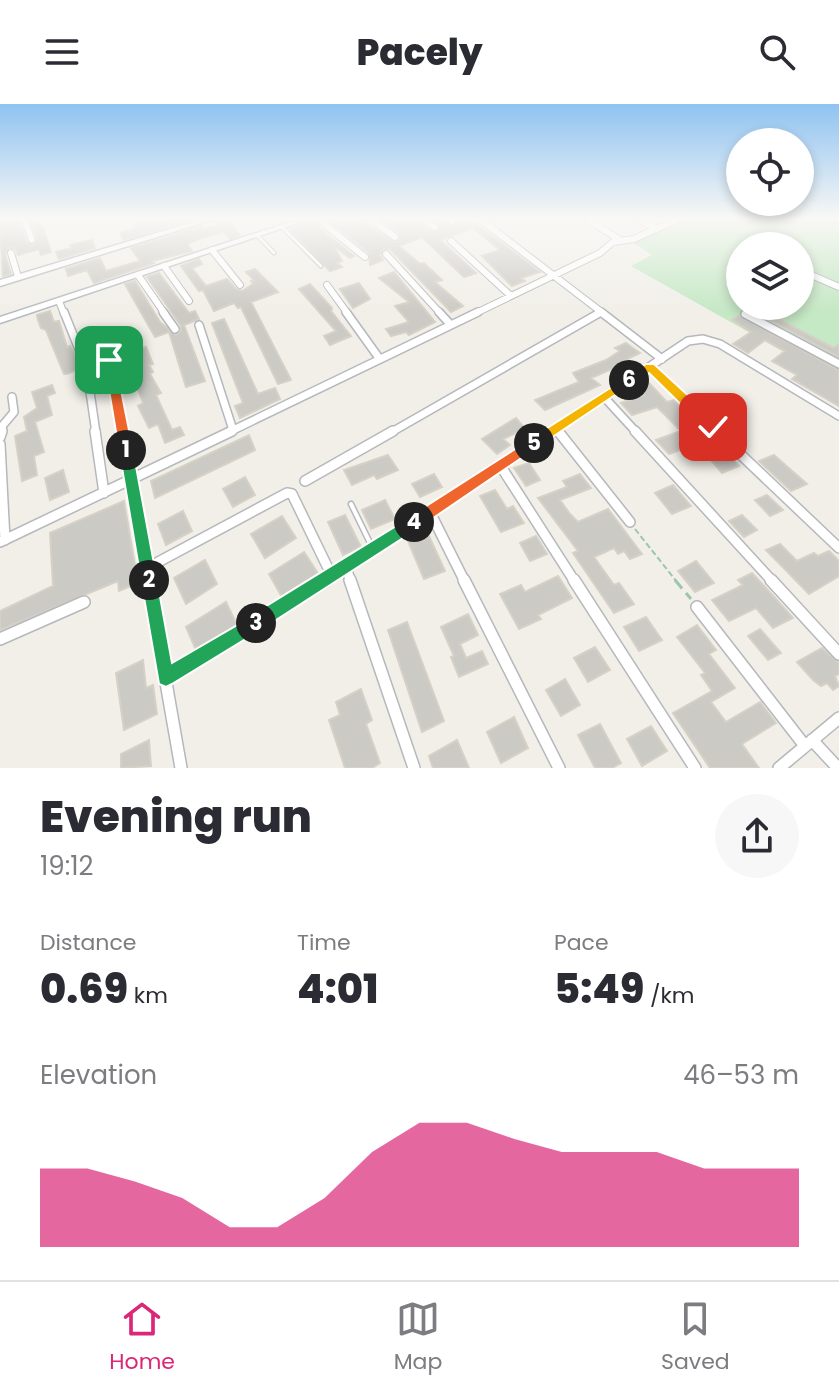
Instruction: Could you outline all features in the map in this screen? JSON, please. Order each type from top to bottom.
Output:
[{"type":"street","points":[[0,283],[108,250]]},
{"type":"street","points":[[0,320],[212,250],[240,285]]},
{"type":"street","points":[[356,250],[365,257]]},
{"type":"street","points":[[461,250],[511,296]]},
{"type":"street","points":[[520,250],[662,359]]},
{"type":"street","points":[[0,444],[2,541],[602,250]]},
{"type":"street","points":[[11,253],[18,277]]},
{"type":"street","points":[[386,254],[450,324]]},
{"type":"street","points":[[164,266],[189,301]]},
{"type":"street","points":[[138,275],[175,329]]},
{"type":"street","points":[[814,276],[839,287]]},
{"type":"street","points":[[327,285],[379,358]]},
{"type":"street","points":[[59,301],[80,352]]},
{"type":"street","points":[[305,481],[601,312]]},
{"type":"street","points":[[756,320],[839,364]]},
{"type":"street","points":[[199,325],[233,430]]},
{"type":"street","points":[[166,678],[346,568],[688,341],[712,340],[839,416]]},
{"type":"street","points":[[109,360],[181,768]]},
{"type":"street","points":[[650,367],[839,548]]},
{"type":"street","points":[[87,371],[104,493]]},
{"type":"street","points":[[0,437],[3,425],[14,412],[12,397]]},
{"type":"street","points":[[604,397],[839,654]]},
{"type":"street","points":[[556,428],[630,522]]},
{"type":"street","points":[[500,465],[695,768]]},
{"type":"street","points":[[147,568],[287,493],[292,494],[327,566]]},
{"type":"street","points":[[430,512],[559,768]]},
{"type":"street","points":[[346,568],[414,768]]},
{"type":"street","points":[[0,639],[84,602]]},
{"type":"street","points":[[697,607],[808,743],[838,768]]},
{"type":"street","points":[[779,768],[839,718]]},
{"type":"lane","points":[[271,250],[274,253]]},
{"type":"lane","points":[[305,250],[321,266]]},
{"type":"lane","points":[[351,504],[373,549]]},
{"type":"path","points":[[630,522],[697,607]]},
{"type":"green space","points":[[644,250],[726,250],[726,319],[631,266],[652,255]]},
{"type":"green space","points":[[814,250],[839,250],[839,383],[727,320],[814,320]]},
{"type":"building","points":[[1,250],[8,250],[5,254],[11,274],[3,276]]},
{"type":"building","points":[[16,250],[36,250],[18,255]]},
{"type":"building","points":[[64,250],[88,250],[59,259],[56,252]]},
{"type":"building","points":[[132,250],[192,251],[152,261],[154,263],[94,283],[87,270],[68,276],[66,269],[100,258],[106,271],[140,261]]},
{"type":"building","points":[[310,250],[336,250],[342,261],[337,263],[342,267],[330,271]]},
{"type":"building","points":[[340,250],[346,250],[354,256],[350,258]]},
{"type":"building","points":[[365,250],[383,250],[380,255],[383,260],[370,265],[369,253]]},
{"type":"building","points":[[391,250],[404,250],[442,280],[435,282],[463,306],[451,312]]},
{"type":"building","points":[[436,250],[451,250],[476,273],[464,277]]},
{"type":"building","points":[[511,250],[540,272],[521,278],[525,281],[512,286],[482,256]]},
{"type":"building","points":[[199,259],[202,264],[192,268],[206,286],[227,279],[242,291],[254,280],[246,272],[255,269],[278,292],[251,302],[291,380],[278,384],[241,307],[234,303],[214,311],[203,290],[199,291],[181,266]]},
{"type":"building","points":[[394,272],[435,322],[409,335],[406,332],[391,336],[386,329],[409,322],[395,306],[409,302],[379,278]]},
{"type":"building","points":[[159,273],[189,313],[195,311],[199,319],[184,325],[205,381],[186,387],[169,332],[155,337],[125,284],[135,281],[160,322],[176,335],[181,331],[181,326],[147,277]]},
{"type":"building","points":[[359,283],[370,299],[353,308],[340,289]]},
{"type":"building","points":[[310,284],[332,308],[331,311],[351,336],[330,345],[324,336],[336,331],[299,289]]},
{"type":"building","points":[[50,311],[54,322],[59,321],[67,347],[70,346],[82,367],[67,374],[64,374],[46,330],[41,328],[38,320],[37,315]]},
{"type":"building","points":[[224,319],[258,394],[275,388],[280,399],[240,418],[235,406],[243,403],[212,323]]},
{"type":"building","points":[[732,320],[746,320],[839,370],[839,406],[792,379],[797,375],[772,361],[785,351],[765,340],[748,353],[733,344],[751,332]]},
{"type":"building","points":[[770,320],[780,320],[834,348],[839,344],[839,357]]},
{"type":"building","points":[[626,343],[640,353],[625,360],[628,362],[591,378],[600,385],[545,410],[535,400],[579,382],[573,373],[606,360],[620,351],[615,348]]},
{"type":"building","points":[[146,347],[153,364],[149,365],[153,372],[150,374],[161,393],[156,395],[172,430],[180,427],[184,435],[165,443],[158,424],[149,428],[138,406],[143,403],[132,373],[139,370],[131,352]]},
{"type":"building","points":[[648,382],[667,402],[674,400],[739,466],[722,473],[702,449],[694,445],[669,454],[656,440],[681,431],[657,407],[632,415],[621,403],[643,395],[635,386]]},
{"type":"building","points":[[52,385],[55,393],[47,396],[52,415],[35,422],[44,452],[34,456],[37,475],[22,481],[15,436],[27,431],[24,417],[37,408],[32,392]]},
{"type":"building","points":[[516,418],[525,429],[503,439],[510,445],[497,454],[482,439]]},
{"type":"building","points":[[249,435],[255,450],[155,498],[151,481]]},
{"type":"building","points":[[388,455],[398,470],[377,479],[374,475],[352,485],[344,470]]},
{"type":"building","points":[[774,455],[807,484],[791,491],[759,461]]},
{"type":"building","points":[[529,463],[540,480],[526,486],[514,468]]},
{"type":"building","points":[[63,470],[69,492],[50,500],[45,478]]},
{"type":"building","points":[[434,474],[442,487],[420,497],[412,484]]},
{"type":"building","points":[[580,474],[591,488],[560,500],[570,514],[578,522],[608,509],[642,554],[630,559],[624,551],[618,554],[614,548],[594,557],[614,585],[619,583],[634,604],[614,613],[573,553],[578,551],[538,498],[567,487],[563,481]]},
{"type":"building","points":[[245,477],[255,495],[233,507],[223,489]]},
{"type":"building","points":[[673,485],[691,506],[672,514],[655,493]]},
{"type":"building","points":[[495,490],[507,509],[513,506],[524,523],[501,532],[480,496]]},
{"type":"building","points":[[767,495],[783,510],[770,516],[755,500]]},
{"type":"building","points":[[385,500],[395,519],[371,529],[362,510]]},
{"type":"building","points":[[124,501],[138,583],[119,591],[118,581],[0,630],[0,611],[53,586],[50,533]]},
{"type":"building","points":[[183,511],[192,531],[166,545],[158,524]]},
{"type":"building","points":[[345,515],[361,547],[343,555],[328,522]]},
{"type":"building","points":[[742,515],[757,530],[744,537],[729,521]]},
{"type":"building","points":[[282,516],[296,538],[265,558],[251,534]]},
{"type":"building","points":[[428,534],[445,571],[424,579],[408,541]]},
{"type":"building","points":[[536,536],[547,554],[530,561],[520,543]]},
{"type":"building","points":[[780,544],[797,561],[814,553],[818,556],[829,551],[839,561],[839,576],[809,594],[766,550]]},
{"type":"building","points":[[304,552],[319,575],[282,597],[269,574]]},
{"type":"building","points":[[205,560],[217,584],[186,604],[174,578]]},
{"type":"building","points":[[696,561],[714,583],[695,592],[678,571]]},
{"type":"building","points":[[752,573],[793,618],[773,628],[756,608],[729,621],[712,600],[743,585],[738,580]]},
{"type":"building","points":[[558,576],[572,598],[538,615],[541,619],[519,629],[500,594],[521,585],[525,592]]},
{"type":"building","points":[[226,602],[237,625],[196,650],[186,627]]},
{"type":"building","points":[[468,614],[478,635],[460,644],[466,658],[482,651],[488,664],[459,677],[451,657],[454,656],[441,627]]},
{"type":"building","points":[[646,617],[662,640],[639,651],[624,627]]},
{"type":"building","points":[[407,622],[444,721],[422,732],[388,630]]},
{"type":"building","points":[[697,625],[716,650],[709,654],[735,688],[711,702],[726,722],[760,702],[776,723],[742,744],[759,768],[710,768],[673,713],[712,691],[701,675],[705,673],[677,637]]},
{"type":"building","points":[[760,629],[781,653],[768,660],[748,636]]},
{"type":"building","points":[[595,647],[610,670],[588,682],[574,658]]},
{"type":"building","points":[[822,648],[839,663],[839,674],[835,676],[839,686],[833,690],[827,683],[821,686],[813,680],[797,662]]},
{"type":"building","points":[[143,660],[146,688],[153,685],[157,714],[124,730],[116,673]]},
{"type":"building","points":[[565,679],[580,705],[561,716],[546,690]]},
{"type":"building","points":[[361,689],[372,720],[366,724],[380,763],[372,768],[345,768],[329,720],[340,715],[336,702]]},
{"type":"building","points":[[514,717],[528,748],[501,763],[487,732]]},
{"type":"building","points":[[600,724],[621,763],[612,768],[595,768],[578,735]]},
{"type":"building","points":[[651,726],[667,751],[642,766],[627,739]]},
{"type":"building","points":[[149,740],[151,766],[121,768],[121,754]]},
{"type":"building","points":[[457,740],[469,768],[433,768],[429,756]]},
{"type":"route","points":[[109,360],[166,678],[346,568],[650,367],[713,427]]}]
